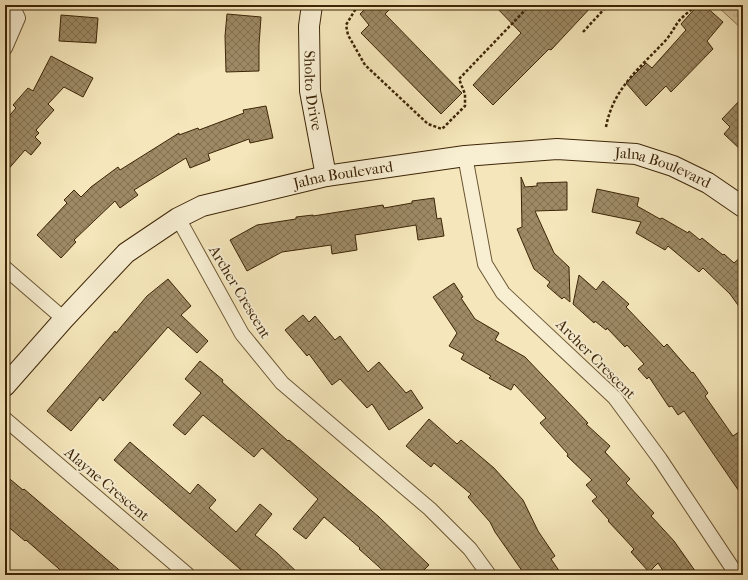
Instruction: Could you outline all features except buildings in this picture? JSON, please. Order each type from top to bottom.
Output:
[{"type":"street","points":[[5,48],[18,18],[12,5]]},
{"type":"street","name":"Sholto Drive","points":[[312,5],[309,26],[310,91],[326,176]]},
{"type":"street","name":"Jalna Boulevard","points":[[5,386],[64,319],[126,253],[178,218],[202,206],[326,176],[465,156],[557,149],[636,154],[673,166],[708,182],[743,207]]},
{"type":"street","name":"Archer Crescent","points":[[465,156],[485,264],[503,293],[615,398],[660,459],[737,575]]},
{"type":"street","name":"Archer Crescent","points":[[178,218],[242,334],[282,383],[430,509],[470,549],[489,575]]},
{"type":"street","points":[[5,268],[64,319]]},
{"type":"street","name":"Alayne Crescent","points":[[5,419],[188,575]]},
{"type":"path","points":[[358,5],[346,25],[348,35],[365,65],[428,124],[442,129],[466,106],[465,94],[459,78],[530,5]]},
{"type":"path","points":[[583,32],[608,5]]},
{"type":"path","points":[[606,127],[609,113],[618,93],[632,75],[672,33],[678,22],[696,5]]},
{"type":"green space","points":[[716,5],[743,5],[743,30]]}]
